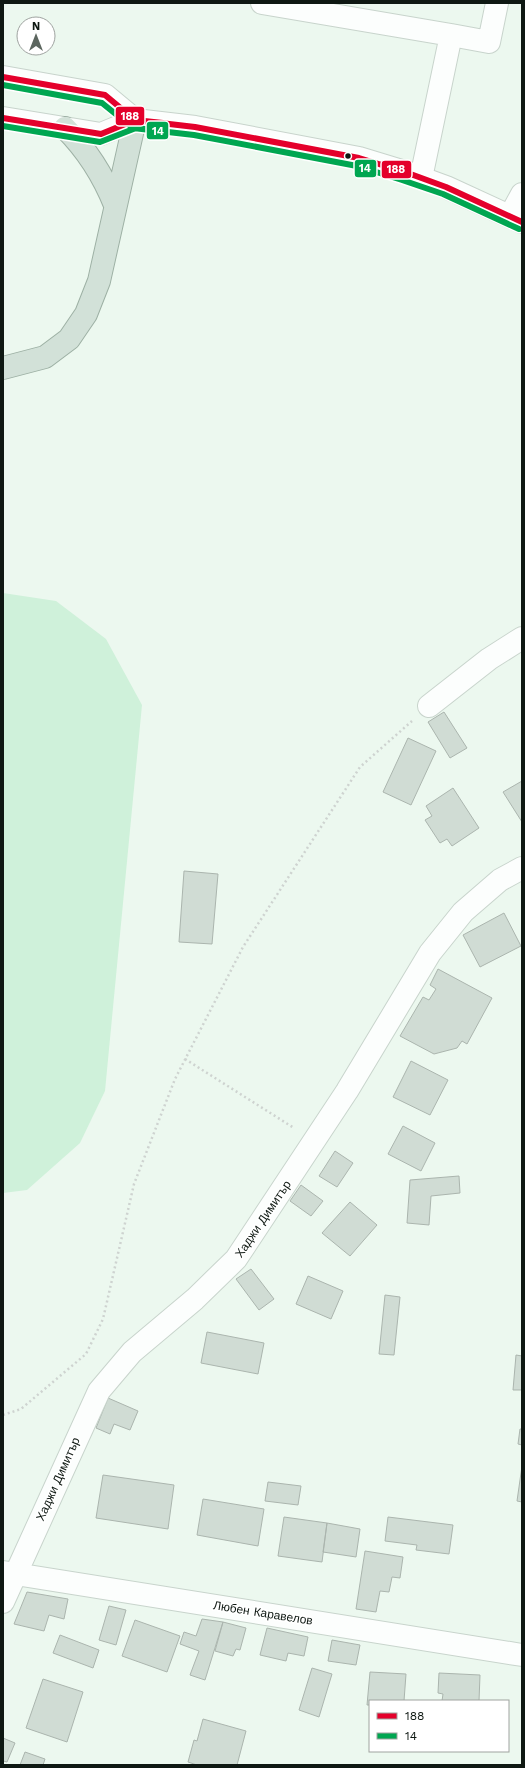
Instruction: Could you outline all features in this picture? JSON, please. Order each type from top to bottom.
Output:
[{"type":"highway","points":[[3,368],[45,356],[69,339],[86,314],[99,281],[135,120]]},
{"type":"highway","points":[[65,128],[95,163],[107,183],[115,205]]},
{"type":"street","points":[[262,3],[489,42],[497,3]]},
{"type":"street","points":[[421,178],[451,35]]},
{"type":"street","points":[[3,77],[105,95],[135,120]]},
{"type":"street","points":[[3,118],[101,134],[135,120],[195,127],[359,158],[446,187],[516,219],[522,194]]},
{"type":"street","points":[[429,706],[489,659],[522,638]]},
{"type":"street","name":"Хаджи Димитър","points":[[3,1602],[9,1573],[99,1391],[132,1352],[195,1299],[236,1259],[347,1091],[430,953],[463,912],[500,880],[522,868]]},
{"type":"street","name":"Любен Каравелов","points":[[9,1573],[522,1655]]},
{"type":"path","points":[[3,1415],[21,1409],[86,1354],[103,1320],[134,1184],[175,1079],[242,947],[360,767],[429,706]]},
{"type":"path","points":[[185,1059],[314,1141]]},
{"type":"green space","points":[[3,593],[56,601],[106,639],[142,705],[105,1091],[80,1143],[27,1190],[3,1193]]},
{"type":"building","points":[[444,712],[467,748],[450,758],[428,722]]},
{"type":"building","points":[[408,738],[436,751],[411,805],[383,792]]},
{"type":"building","points":[[522,781],[522,822],[503,792]]},
{"type":"building","points":[[453,788],[479,828],[452,846],[447,839],[440,843],[425,820],[432,816],[426,806]]},
{"type":"building","points":[[184,871],[218,874],[212,944],[179,942]]},
{"type":"building","points":[[504,913],[521,946],[480,967],[463,935]]},
{"type":"building","points":[[438,969],[492,998],[467,1044],[462,1041],[457,1048],[434,1054],[400,1036],[423,997],[429,1000],[436,989],[430,985]]},
{"type":"building","points":[[411,1061],[448,1080],[430,1115],[393,1097]]},
{"type":"building","points":[[403,1126],[435,1143],[421,1171],[388,1154]]},
{"type":"building","points":[[335,1151],[353,1163],[337,1187],[319,1176]]},
{"type":"building","points":[[459,1176],[460,1193],[431,1196],[429,1225],[407,1223],[410,1180]]},
{"type":"building","points":[[301,1185],[323,1201],[311,1216],[290,1201]]},
{"type":"building","points":[[350,1202],[377,1225],[350,1256],[322,1233]]},
{"type":"building","points":[[251,1269],[274,1299],[259,1310],[236,1279]]},
{"type":"building","points":[[308,1276],[343,1291],[331,1319],[296,1304]]},
{"type":"building","points":[[385,1295],[400,1297],[394,1355],[379,1354]]},
{"type":"building","points":[[207,1332],[264,1343],[258,1374],[201,1363]]},
{"type":"building","points":[[516,1355],[522,1356],[522,1390],[513,1390]]},
{"type":"building","points":[[108,1398],[138,1411],[130,1430],[114,1424],[110,1434],[96,1428]]},
{"type":"building","points":[[520,1429],[522,1429],[522,1445],[518,1444]]},
{"type":"building","points":[[522,1466],[522,1502],[517,1501]]},
{"type":"building","points":[[103,1475],[174,1485],[168,1529],[96,1518]]},
{"type":"building","points":[[268,1482],[301,1486],[298,1505],[265,1501]]},
{"type":"building","points":[[203,1499],[264,1509],[258,1546],[197,1535]]},
{"type":"building","points":[[284,1517],[327,1523],[322,1562],[278,1556]]},
{"type":"building","points":[[388,1517],[453,1525],[449,1554],[416,1550],[417,1545],[385,1541]]},
{"type":"building","points":[[327,1523],[360,1529],[356,1557],[323,1552]]},
{"type":"building","points":[[365,1551],[403,1557],[400,1578],[392,1577],[389,1592],[380,1591],[376,1612],[356,1609]]},
{"type":"building","points":[[27,1592],[68,1599],[64,1619],[49,1615],[44,1631],[14,1624]]},
{"type":"building","points":[[109,1606],[126,1610],[116,1645],[99,1640]]},
{"type":"building","points":[[202,1619],[223,1622],[205,1680],[190,1675],[199,1651],[180,1644],[184,1632],[196,1636]]},
{"type":"building","points":[[135,1620],[180,1636],[167,1672],[122,1656]]},
{"type":"building","points":[[223,1622],[246,1628],[240,1650],[236,1649],[233,1656],[215,1651]]},
{"type":"building","points":[[267,1628],[308,1637],[304,1656],[288,1653],[286,1661],[260,1655]]},
{"type":"building","points":[[60,1635],[99,1650],[93,1668],[53,1653]]},
{"type":"building","points":[[332,1640],[360,1645],[356,1665],[328,1661]]},
{"type":"building","points":[[312,1668],[332,1674],[319,1717],[299,1710]]},
{"type":"building","points":[[370,1672],[406,1674],[404,1700],[369,1700],[369,1705],[367,1705]]},
{"type":"building","points":[[439,1673],[480,1675],[479,1700],[442,1700],[443,1694],[438,1693]]},
{"type":"building","points":[[43,1679],[83,1692],[67,1742],[26,1728]]},
{"type":"building","points":[[203,1719],[246,1731],[237,1765],[197,1765],[188,1762],[194,1740],[197,1741]]},
{"type":"building","points":[[3,1738],[15,1743],[7,1762],[3,1761]]},
{"type":"building","points":[[25,1752],[45,1759],[43,1765],[20,1765]]},
{"type":"transit line","name":"188","points":[[3,77],[105,95],[135,120],[195,127],[359,158],[405,172],[446,187],[522,222]]},
{"type":"transit line","name":"14","points":[[3,85],[102,103],[133,128],[194,135],[357,166],[443,194],[519,229]]},
{"type":"transit line","name":"188","points":[[3,118],[101,134],[135,120],[163,123]]},
{"type":"transit line","name":"14","points":[[3,126],[100,142],[136,128],[162,131]]}]
